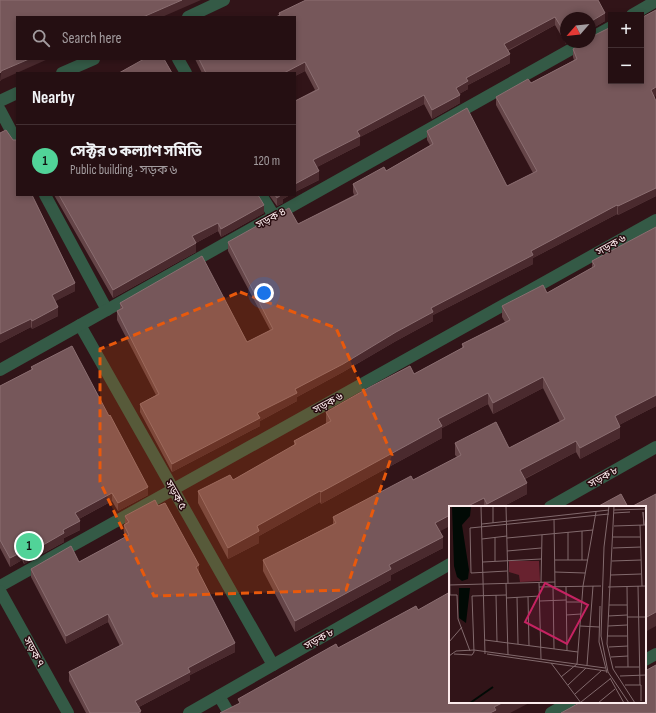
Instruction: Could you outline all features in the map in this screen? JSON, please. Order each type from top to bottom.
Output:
[{"type":"street","points":[[190,16],[224,0]]},
{"type":"street","points":[[637,12],[656,1]]},
{"type":"street","points":[[596,35],[608,29]]},
{"type":"street","name":"সড়ক ৪","points":[[0,370],[573,48]]},
{"type":"street","points":[[64,72],[92,60]]},
{"type":"street","points":[[179,60],[185,72]]},
{"type":"street","points":[[0,100],[16,93]]},
{"type":"street","points":[[0,110],[16,140]]},
{"type":"street","points":[[46,196],[107,310]]},
{"type":"street","points":[[262,196],[274,216]]},
{"type":"street","name":"সড়ক ৬","points":[[0,586],[656,220]]},
{"type":"street","name":"সড়ক ৫","points":[[80,325],[273,665]]},
{"type":"street","name":"সড়ক ৮","points":[[552,506],[656,447]]},
{"type":"street","name":"সড়ক ৮","points":[[188,713],[449,565]]},
{"type":"street","name":"সড়ক ৭","points":[[0,591],[68,713]]},
{"type":"street","points":[[646,659],[656,654]]},
{"type":"street","points":[[219,696],[229,713]]},
{"type":"street","points":[[551,713],[568,703]]},
{"type":"highlighted area","points":[[240,292],[336,328],[392,455],[346,590],[154,596],[100,482],[100,349]]},
{"type":"building","points":[[0,0],[182,0],[145,16],[16,16],[16,60],[27,60],[1,71],[0,73]]},
{"type":"building","points":[[306,0],[598,0],[605,13],[596,18],[596,12],[560,12],[560,25],[555,17],[504,44],[510,54],[466,78],[468,81],[456,88],[460,95],[432,110],[424,95],[357,131],[360,136],[313,160],[319,171],[296,183],[296,100],[319,89],[305,62],[286,72],[206,72],[200,60],[296,60],[296,16],[278,16],[280,15],[279,13]]},
{"type":"building","points":[[656,10],[656,87],[651,90],[656,101],[656,188],[618,206],[617,205],[531,251],[533,255],[431,308],[433,312],[343,364],[295,389],[297,393],[257,413],[260,418],[172,464],[140,404],[159,394],[117,311],[123,308],[120,303],[202,256],[247,342],[273,329],[228,242],[289,208],[298,224],[358,194],[353,184],[384,167],[386,171],[433,144],[427,131],[467,108],[507,186],[537,171],[496,97],[528,79],[531,83],[577,59],[573,49],[575,48],[596,48],[596,34],[608,28],[608,84],[644,84],[644,16]]},
{"type":"building","points":[[142,60],[165,60],[171,72],[121,72]]},
{"type":"building","points":[[6,130],[13,140],[16,140],[16,196],[32,196],[75,283],[52,295],[58,307],[32,321],[31,319],[0,334],[0,133]]},
{"type":"building","points":[[60,196],[259,196],[264,205],[221,229],[218,223],[192,236],[196,243],[113,290]]},
{"type":"building","points":[[656,227],[656,395],[615,416],[620,427],[580,448],[576,441],[520,470],[527,483],[487,504],[484,498],[468,506],[449,506],[449,516],[435,523],[443,537],[389,565],[391,569],[295,621],[263,560],[336,523],[333,517],[411,476],[413,480],[461,455],[455,443],[496,422],[509,448],[565,419],[543,377],[493,403],[488,393],[438,419],[442,426],[257,526],[259,531],[228,548],[198,491],[230,475],[233,480],[296,444],[294,441],[331,421],[326,412],[370,387],[410,366],[414,374],[464,347],[462,344],[510,320],[502,306],[543,285],[547,293],[595,266],[592,261]]},
{"type":"building","points":[[72,346],[148,487],[118,503],[112,493],[75,513],[80,521],[63,530],[64,533],[24,556],[22,552],[10,558],[0,540],[0,386],[33,369],[31,367]]},
{"type":"building","points":[[621,494],[627,506],[599,506]]},
{"type":"building","points":[[656,494],[656,612],[646,617],[646,506],[633,506]]},
{"type":"building","points":[[155,500],[158,506],[165,503],[199,565],[196,567],[235,643],[188,668],[190,672],[135,701],[141,711],[138,713],[90,713],[69,672],[123,644],[108,614],[66,636],[31,569],[71,546],[79,562],[129,535],[124,525],[129,522],[125,516]]},
{"type":"building","points":[[449,593],[449,703],[502,703],[494,707],[496,710],[490,713],[220,713],[240,703],[238,699],[336,644],[338,648],[416,606],[418,610]]},
{"type":"building","points":[[656,665],[656,713],[561,713],[579,703],[646,703],[646,670]]},
{"type":"place","name":"সেক্টর ৩ কল্যাণ সমিতি","points":[[29,546]]}]
